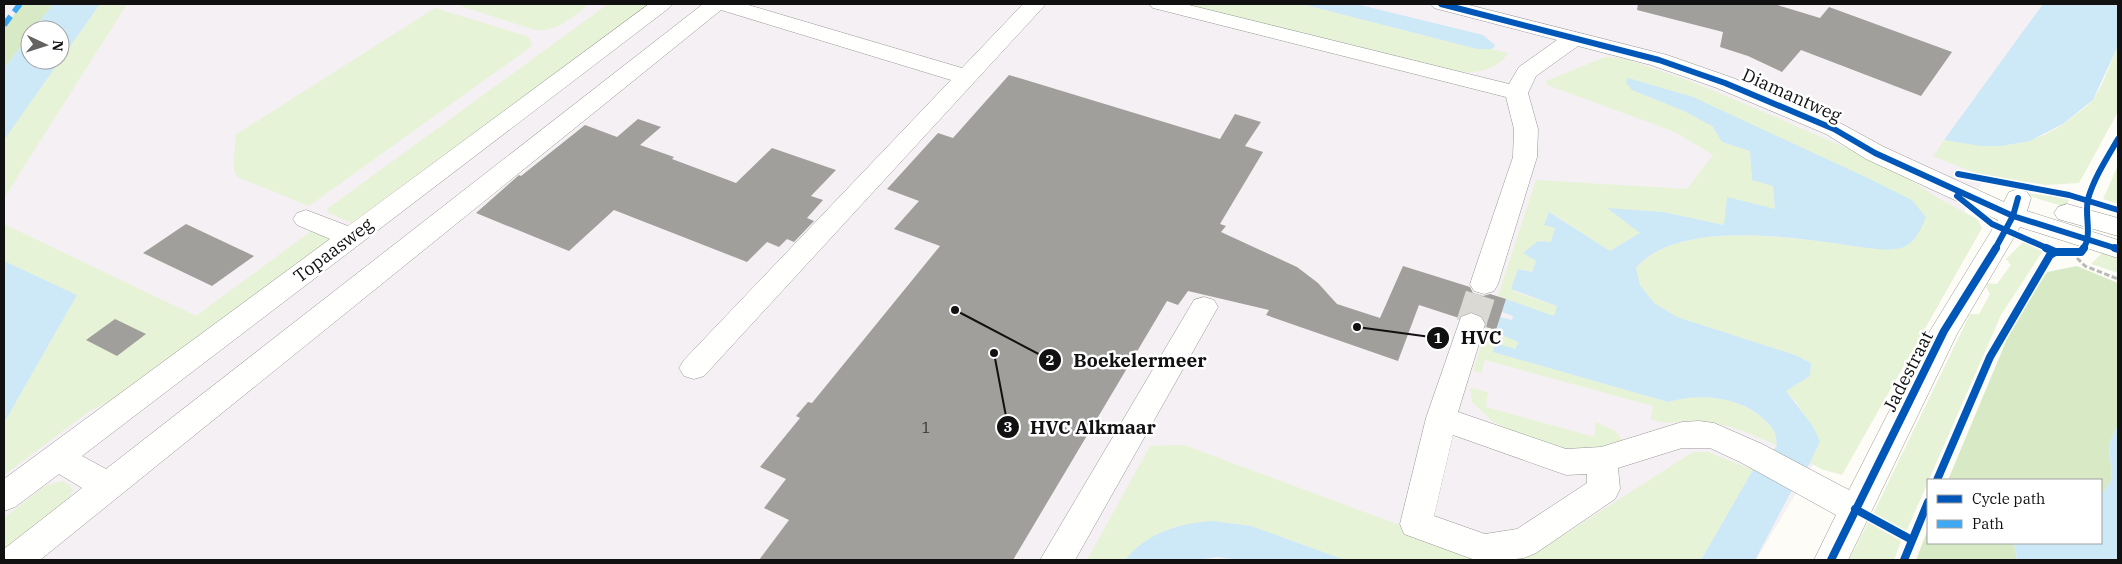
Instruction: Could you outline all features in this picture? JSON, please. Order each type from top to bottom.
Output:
[{"type":"street","name":"Topaasweg","points":[[4,497],[662,4]]},
{"type":"street","points":[[15,560],[716,4]]},
{"type":"street","points":[[723,4],[966,77]]},
{"type":"street","points":[[694,368],[1035,4]]},
{"type":"street","points":[[1160,4],[1521,82]]},
{"type":"street","name":"Diamantweg","points":[[1445,4],[1659,60],[1725,83],[1834,129],[1875,153],[2016,207],[2118,227]]},
{"type":"street","points":[[1521,82],[1575,38]]},
{"type":"street","points":[[1484,284],[1524,157],[1526,129],[1521,82]]},
{"type":"street","name":"Diamantweg","points":[[2016,207],[2080,246],[2118,249]]},
{"type":"street","name":"Jadestraat","points":[[1831,560],[1944,331],[2000,241],[2016,207]]},
{"type":"street","points":[[306,219],[351,237]]},
{"type":"street","points":[[1057,560],[1204,307]]},
{"type":"street","points":[[1471,324],[1441,418],[1416,524],[1485,549],[1524,543],[1604,489],[1601,460]]},
{"type":"street","points":[[1441,418],[1566,462],[1601,460],[1682,435],[1714,436],[1751,453],[1855,509]]},
{"type":"street","points":[[57,456],[108,487]]},
{"type":"path","points":[[2080,246],[2085,266],[2118,279]]},
{"type":"shaded area","points":[[4,4],[2089,4],[1756,560],[4,560]]},
{"type":"green space","points":[[22,4],[53,4],[41,20],[20,20],[20,47],[4,69],[4,28]]},
{"type":"green space","points":[[100,4],[127,4],[4,198],[4,140],[53,70],[70,70],[70,46]]},
{"type":"green space","points":[[455,4],[590,4],[558,26],[550,29],[535,30]]},
{"type":"green space","points":[[608,4],[654,4],[363,222],[352,223],[329,213],[327,209]]},
{"type":"green space","points":[[1177,4],[1302,4],[1477,49],[1492,49],[1508,53],[1494,66],[1486,69],[1468,72],[1439,71]]},
{"type":"green space","points":[[435,8],[526,36],[530,39],[532,46],[309,206],[237,177],[234,168],[235,135]]},
{"type":"green space","points":[[2118,46],[2118,112],[2079,183],[2046,185],[1978,174],[1933,156],[1944,140],[1980,145],[2012,144],[2042,136],[2058,127],[2092,101],[2101,86]]},
{"type":"green space","points":[[1605,57],[1623,58],[1690,81],[1773,116],[1890,167],[1938,198],[1977,219],[1982,228],[1842,475],[1821,469],[1810,463],[1820,441],[1797,403],[1786,391],[1810,376],[1811,363],[1795,355],[1677,317],[1654,303],[1639,285],[1636,268],[1656,252],[1683,242],[1715,237],[1784,238],[1875,249],[1926,218],[1912,200],[1874,181],[1632,90],[1684,111],[1712,126],[1722,142],[1750,151],[1752,180],[1773,186],[1775,209],[1724,225],[1663,212],[1608,209],[1641,233],[1610,251],[1550,212],[1555,228],[1551,242],[1524,253],[1536,261],[1532,272],[1519,269],[1513,291],[1557,306],[1554,317],[1498,296],[1536,180],[1687,189],[1713,155],[1675,132],[1547,85],[1546,81]]},
{"type":"green space","points":[[2118,165],[2118,204],[2103,199]]},
{"type":"green space","points":[[2017,192],[2050,196],[2071,197],[2065,207]]},
{"type":"green space","points":[[4,224],[196,316],[314,229],[333,238],[145,385],[91,410],[4,475],[4,423],[77,295],[4,261]]},
{"type":"green space","points":[[2025,240],[2038,245],[2042,252],[2001,315],[1929,479],[1927,479],[1927,484],[1907,530],[1901,529],[1873,514],[1970,314],[1979,314],[1990,294],[1986,287],[1987,283],[1997,284],[2011,265],[2006,259]]},
{"type":"green space","points":[[2102,253],[2118,256],[2118,273],[2091,264]]},
{"type":"green space","points":[[2077,266],[2118,283],[2118,424],[2109,445],[2112,479],[2102,496],[2102,479],[1948,479],[2012,327],[2047,272]]},
{"type":"green space","points":[[1487,327],[1496,330],[1496,333],[1519,342],[1516,349],[1494,352],[1668,402],[1696,397],[1726,400],[1740,404],[1765,420],[1774,431],[1777,446],[1728,426],[1690,421],[1669,423],[1651,419],[1653,406],[1485,360],[1481,373],[1473,371]]},
{"type":"green space","points":[[1470,388],[1488,392],[1486,407],[1594,437],[1596,422],[1615,431],[1623,441],[1604,450],[1571,449],[1529,439],[1492,421],[1472,402]]},
{"type":"green space","points":[[1184,445],[1488,558],[1537,552],[1693,452],[1708,452],[1753,470],[1701,560],[1345,560],[1251,526],[1212,521],[1175,527],[1157,534],[1142,544],[1125,560],[1087,560],[1150,446]]},
{"type":"green space","points":[[62,481],[70,485],[73,491],[66,501],[4,549],[4,518],[45,486]]},
{"type":"green space","points":[[1868,522],[1901,541],[1894,560],[1849,560]]},
{"type":"green space","points":[[1927,532],[1927,544],[2014,544],[2017,560],[1916,560]]},
{"type":"water","points":[[53,4],[100,4],[70,46],[70,20],[41,20]]},
{"type":"water","points":[[1302,4],[1356,4],[1483,35],[1495,45],[1492,49],[1477,49]]},
{"type":"water","points":[[2043,4],[2118,4],[2118,46],[2093,100],[2063,124],[2030,141],[2002,146],[1981,146],[1944,140]]},
{"type":"water","points":[[20,47],[20,70],[53,70],[4,140],[4,69]]},
{"type":"water","points":[[1628,78],[1693,97],[1874,181],[1912,200],[1926,217],[1915,238],[1904,247],[1898,249],[1872,249],[1790,238],[1732,235],[1677,243],[1654,253],[1636,268],[1640,285],[1654,303],[1677,317],[1795,355],[1811,363],[1810,376],[1786,391],[1812,425],[1820,441],[1810,463],[1792,490],[1755,560],[1701,560],[1753,470],[1777,446],[1774,431],[1754,411],[1740,404],[1711,398],[1696,397],[1668,402],[1493,352],[1495,343],[1515,349],[1519,342],[1496,333],[1500,317],[1512,320],[1513,316],[1502,312],[1506,299],[1554,316],[1557,306],[1511,289],[1518,269],[1532,272],[1536,261],[1523,253],[1538,241],[1551,242],[1555,228],[1544,225],[1549,212],[1610,251],[1640,233],[1607,208],[1663,212],[1724,225],[1727,197],[1775,209],[1773,186],[1752,180],[1750,151],[1722,142],[1712,126],[1684,111],[1632,90],[1626,82]]},
{"type":"water","points":[[4,261],[77,295],[4,423]]},
{"type":"water","points":[[2118,424],[2118,560],[2017,560],[2014,544],[2102,544],[2102,494],[2112,479],[2109,445]]},
{"type":"water","points":[[1212,521],[1251,526],[1345,560],[1242,560],[1217,557],[1196,560],[1125,560],[1143,543],[1164,531],[1188,524]]},
{"type":"building","points":[[1638,4],[1774,4],[1820,18],[1829,7],[1952,52],[1921,96],[1801,50],[1782,72],[1748,56],[1720,47],[1723,32],[1637,10]]},
{"type":"building","points":[[1009,75],[1220,139],[1235,114],[1261,122],[1245,146],[1263,152],[1220,224],[1226,226],[1221,232],[1297,267],[1318,283],[1337,304],[1380,318],[1403,266],[1470,287],[1473,293],[1483,296],[1490,294],[1506,299],[1496,330],[1486,327],[1487,323],[1483,316],[1472,311],[1460,315],[1459,318],[1419,305],[1398,361],[1266,315],[1269,310],[1188,291],[1178,305],[1167,301],[1013,560],[759,560],[789,520],[764,508],[786,479],[760,467],[800,418],[796,416],[808,402],[812,403],[940,246],[894,229],[919,201],[887,189],[938,133],[953,138]]},
{"type":"building","points":[[638,119],[661,127],[640,145],[736,183],[772,148],[836,170],[811,196],[823,200],[807,218],[814,221],[794,242],[787,239],[779,247],[767,242],[747,262],[614,210],[569,251],[476,213],[519,175],[521,176],[585,125],[617,137]]},
{"type":"building","points":[[186,224],[254,256],[212,286],[143,253]]},
{"type":"building","points":[[115,319],[146,334],[117,356],[86,340]]},
{"type":"tunnel","points":[[1471,324],[1484,284]]},
{"type":"marked path","points":[[4,25],[20,4]]},
{"type":"cycle path","points":[[1441,4],[1659,60],[1725,83],[1834,129],[1875,153],[2013,216],[2118,249]]},
{"type":"cycle path","points":[[1957,196],[1992,224],[2055,252],[2081,252],[2087,241],[2086,213],[2090,192],[2118,139]]},
{"type":"cycle path","points":[[1958,174],[2069,195],[2118,210]]},
{"type":"cycle path","points":[[1831,560],[1944,331],[2000,241],[2013,216],[2018,198]]},
{"type":"cycle path","points":[[1937,479],[1990,357],[2050,255],[2055,252]]},
{"type":"cycle path","points":[[1904,560],[1927,504]]},
{"type":"cycle path","points":[[1855,509],[1912,540]]},
{"type":"place","name":"Boekelermeer","points":[[955,310]]},
{"type":"place","name":"HVC","points":[[1357,327]]},
{"type":"place","name":"HVC Alkmaar","points":[[994,353]]}]
